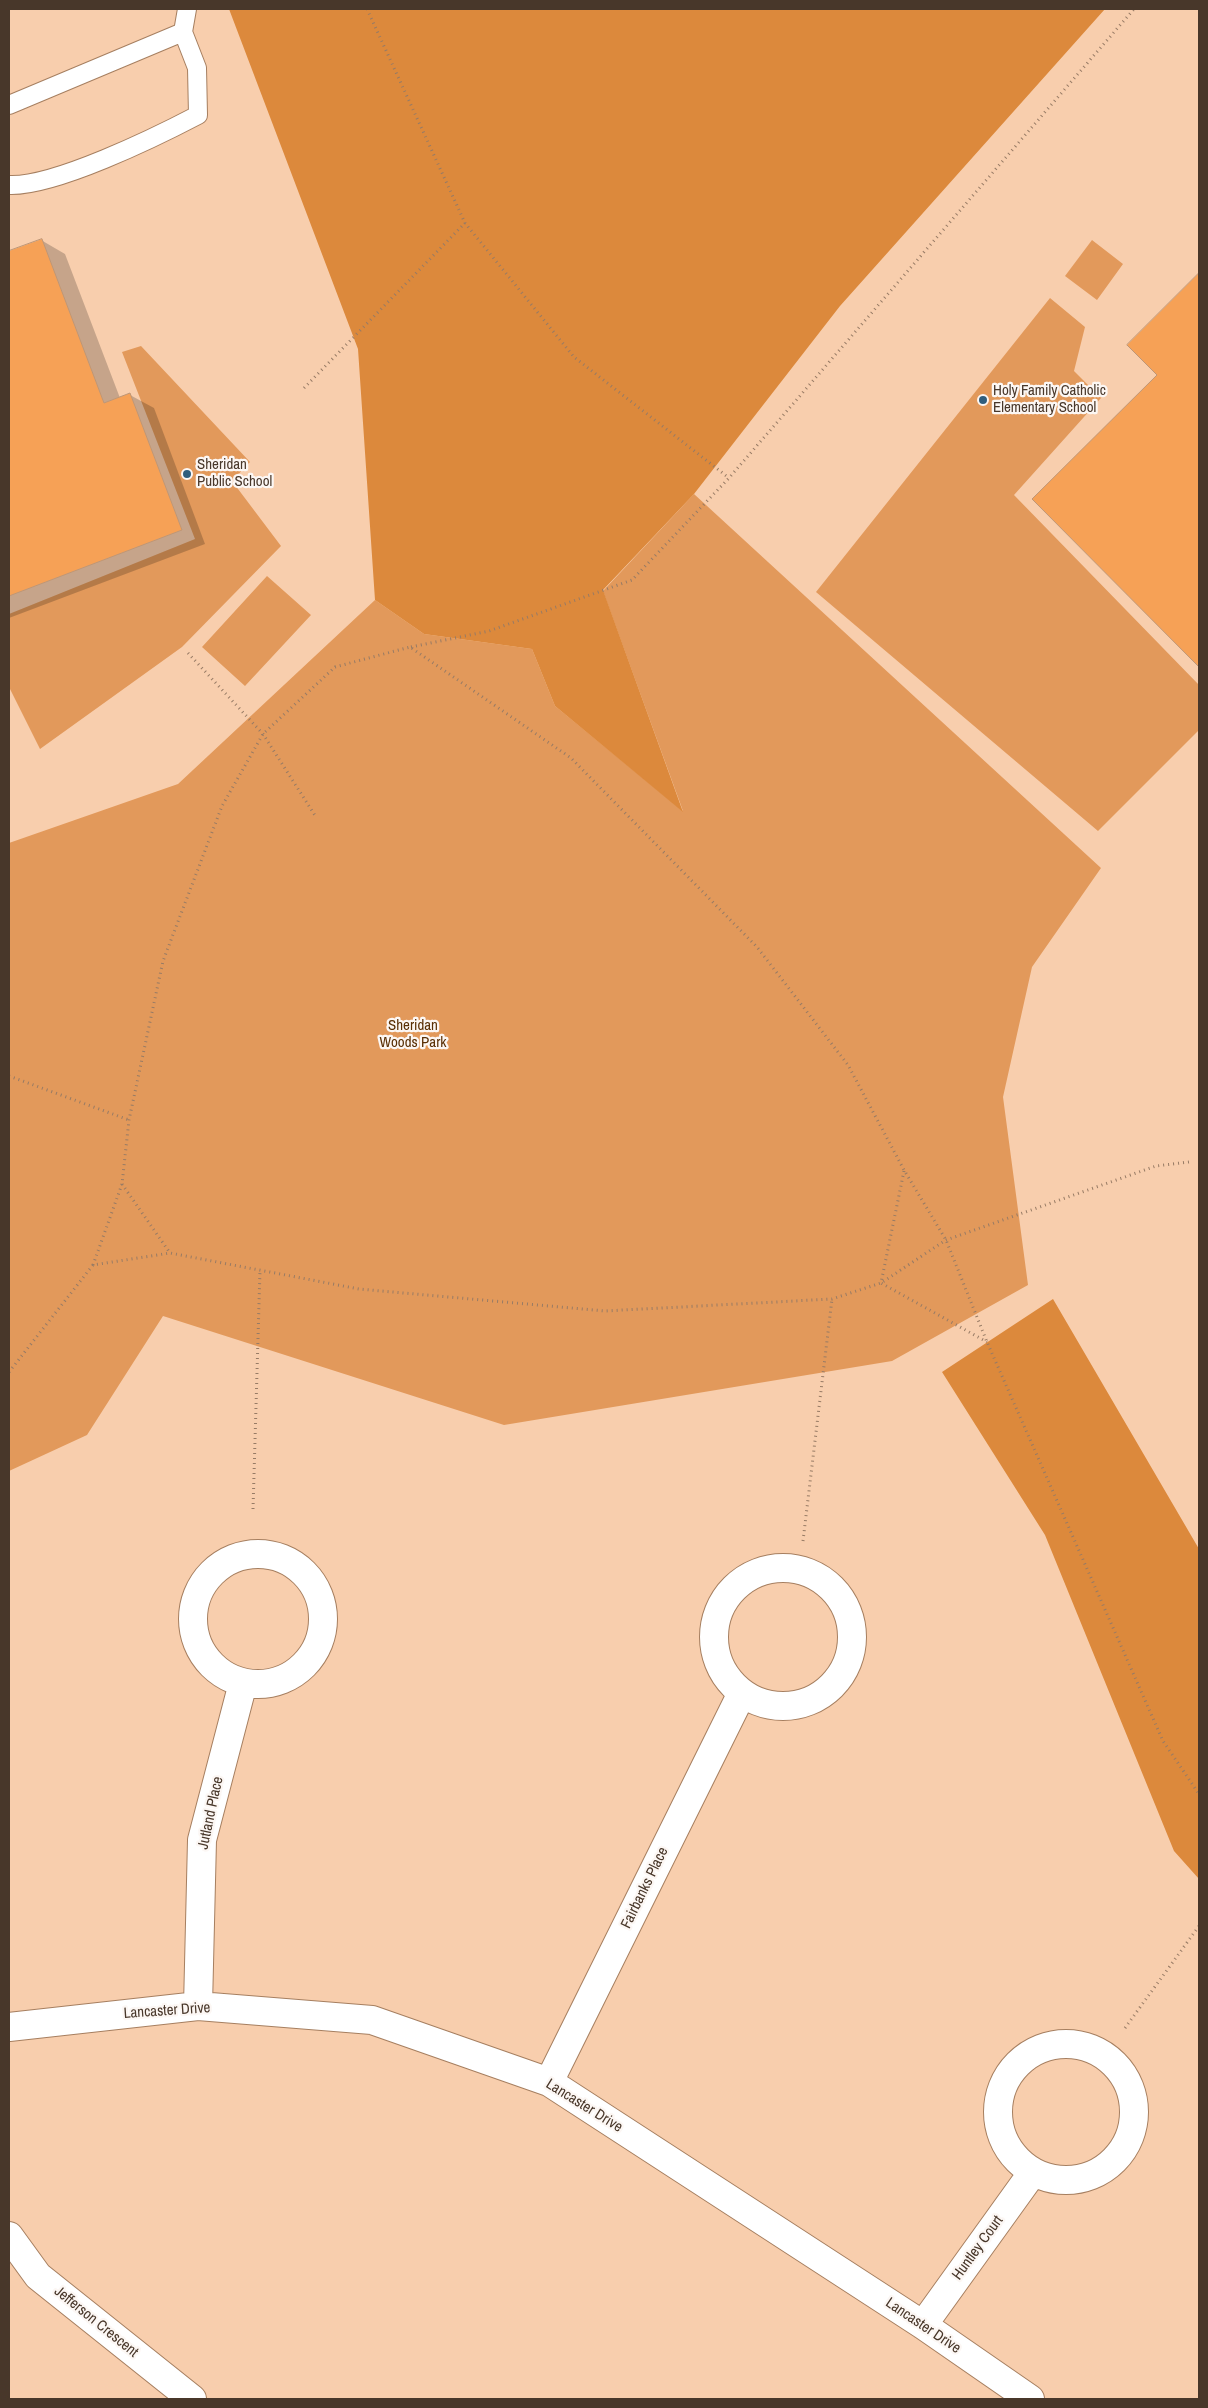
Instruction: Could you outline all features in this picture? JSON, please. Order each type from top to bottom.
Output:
[{"type":"street","points":[[261,1554],[282,1558],[301,1570],[315,1586],[322,1606],[323,1628],[316,1649],[304,1666],[285,1678],[264,1684],[243,1683],[223,1675],[206,1661],[196,1642],[192,1621],[195,1600],[205,1580],[220,1565],[240,1556],[261,1554]]},
{"type":"street","points":[[789,1568],[811,1574],[831,1587],[845,1605],[852,1627],[851,1650],[843,1672],[828,1690],[808,1702],[785,1706],[762,1704],[742,1693],[726,1677],[716,1657],[714,1635],[718,1613],[729,1594],[746,1579],[759,1573],[766,1570],[789,1568]]},
{"type":"street","name":"Jutland Place","points":[[198,2006],[202,1840],[243,1683]]},
{"type":"street","name":"Fairbanks Place","points":[[549,2082],[742,1693]]},
{"type":"street","name":"Lancaster Drive","points":[[9,2027],[198,2006],[372,2020],[549,2082],[923,2325],[1030,2399]]},
{"type":"street","points":[[1076,2043],[1097,2050],[1116,2064],[1130,2087],[1135,2110],[1124,2149],[1106,2168],[1085,2178],[1055,2180],[1032,2172],[1019,2162],[1004,2143],[999,2127],[997,2100],[1005,2078],[1020,2060],[1052,2044],[1076,2043]]},
{"type":"street","name":"Huntley Court","points":[[923,2325],[1032,2172]]},
{"type":"street","name":"Jefferson Crescent","points":[[9,2236],[38,2276],[192,2399]]},
{"type":"lane","points":[[9,185],[23,186],[75,170],[171,129],[198,115],[197,68],[183,32],[187,9]]},
{"type":"lane","points":[[9,105],[183,32]]},
{"type":"path","points":[[366,9],[464,223],[574,357],[729,478]]},
{"type":"path","points":[[9,1372],[93,1265],[122,1184],[129,1120],[162,961],[222,806],[263,734],[335,668],[410,647],[489,631],[632,580],[729,478],[1134,9]]},
{"type":"path","points":[[304,388],[464,223]]},
{"type":"path","points":[[410,647],[571,758],[757,947],[848,1064],[904,1170],[946,1240],[987,1342],[1163,1741],[1199,1794]]},
{"type":"path","points":[[188,653],[263,734],[316,816]]},
{"type":"path","points":[[9,1076],[129,1120]]},
{"type":"path","points":[[93,1265],[170,1253],[359,1289],[605,1311],[832,1299],[881,1283],[946,1240],[1156,1166],[1189,1162]]},
{"type":"path","points":[[881,1283],[904,1170]]},
{"type":"path","points":[[122,1184],[170,1253]]},
{"type":"path","points":[[253,1509],[260,1270]]},
{"type":"path","points":[[881,1283],[987,1342]]},
{"type":"path","points":[[803,1541],[832,1299]]},
{"type":"path","points":[[1125,2028],[1199,1926]]},
{"type":"green space","points":[[1092,240],[1123,264],[1097,300],[1065,276]]},
{"type":"green space","points":[[1050,298],[1085,327],[1074,371],[1101,398],[1014,495],[1199,685],[1199,730],[1098,831],[816,592]]},
{"type":"green space","points":[[141,346],[250,462],[232,481],[281,546],[182,647],[40,749],[9,687],[9,614],[195,539],[122,352]]},
{"type":"green space","name":"Sheridan Woods Park","points":[[694,494],[1101,868],[1032,967],[1003,1097],[1028,1285],[892,1361],[504,1425],[163,1316],[87,1435],[9,1471],[9,843],[178,784],[375,600],[424,634],[532,649],[555,706],[683,811],[603,591]]},
{"type":"green space","points":[[267,576],[311,615],[245,686],[202,647]]},
{"type":"shaded area","points":[[229,9],[1105,9],[840,306],[694,494],[603,590],[683,812],[555,706],[532,649],[424,634],[375,600],[358,349]]},
{"type":"shaded area","points":[[1053,1299],[1199,1549],[1199,1879],[1174,1851],[1045,1535],[942,1372]]},
{"type":"building","points":[[42,239],[104,403],[130,393],[182,530],[9,596],[9,251]]},
{"type":"building","points":[[1199,273],[1199,667],[1032,499],[1157,375],[1127,345]]},
{"type":"place","name":"Holy Family Catholic Elementary School","points":[[983,400]]},
{"type":"place","name":"Sheridan Public School","points":[[187,474]]}]
